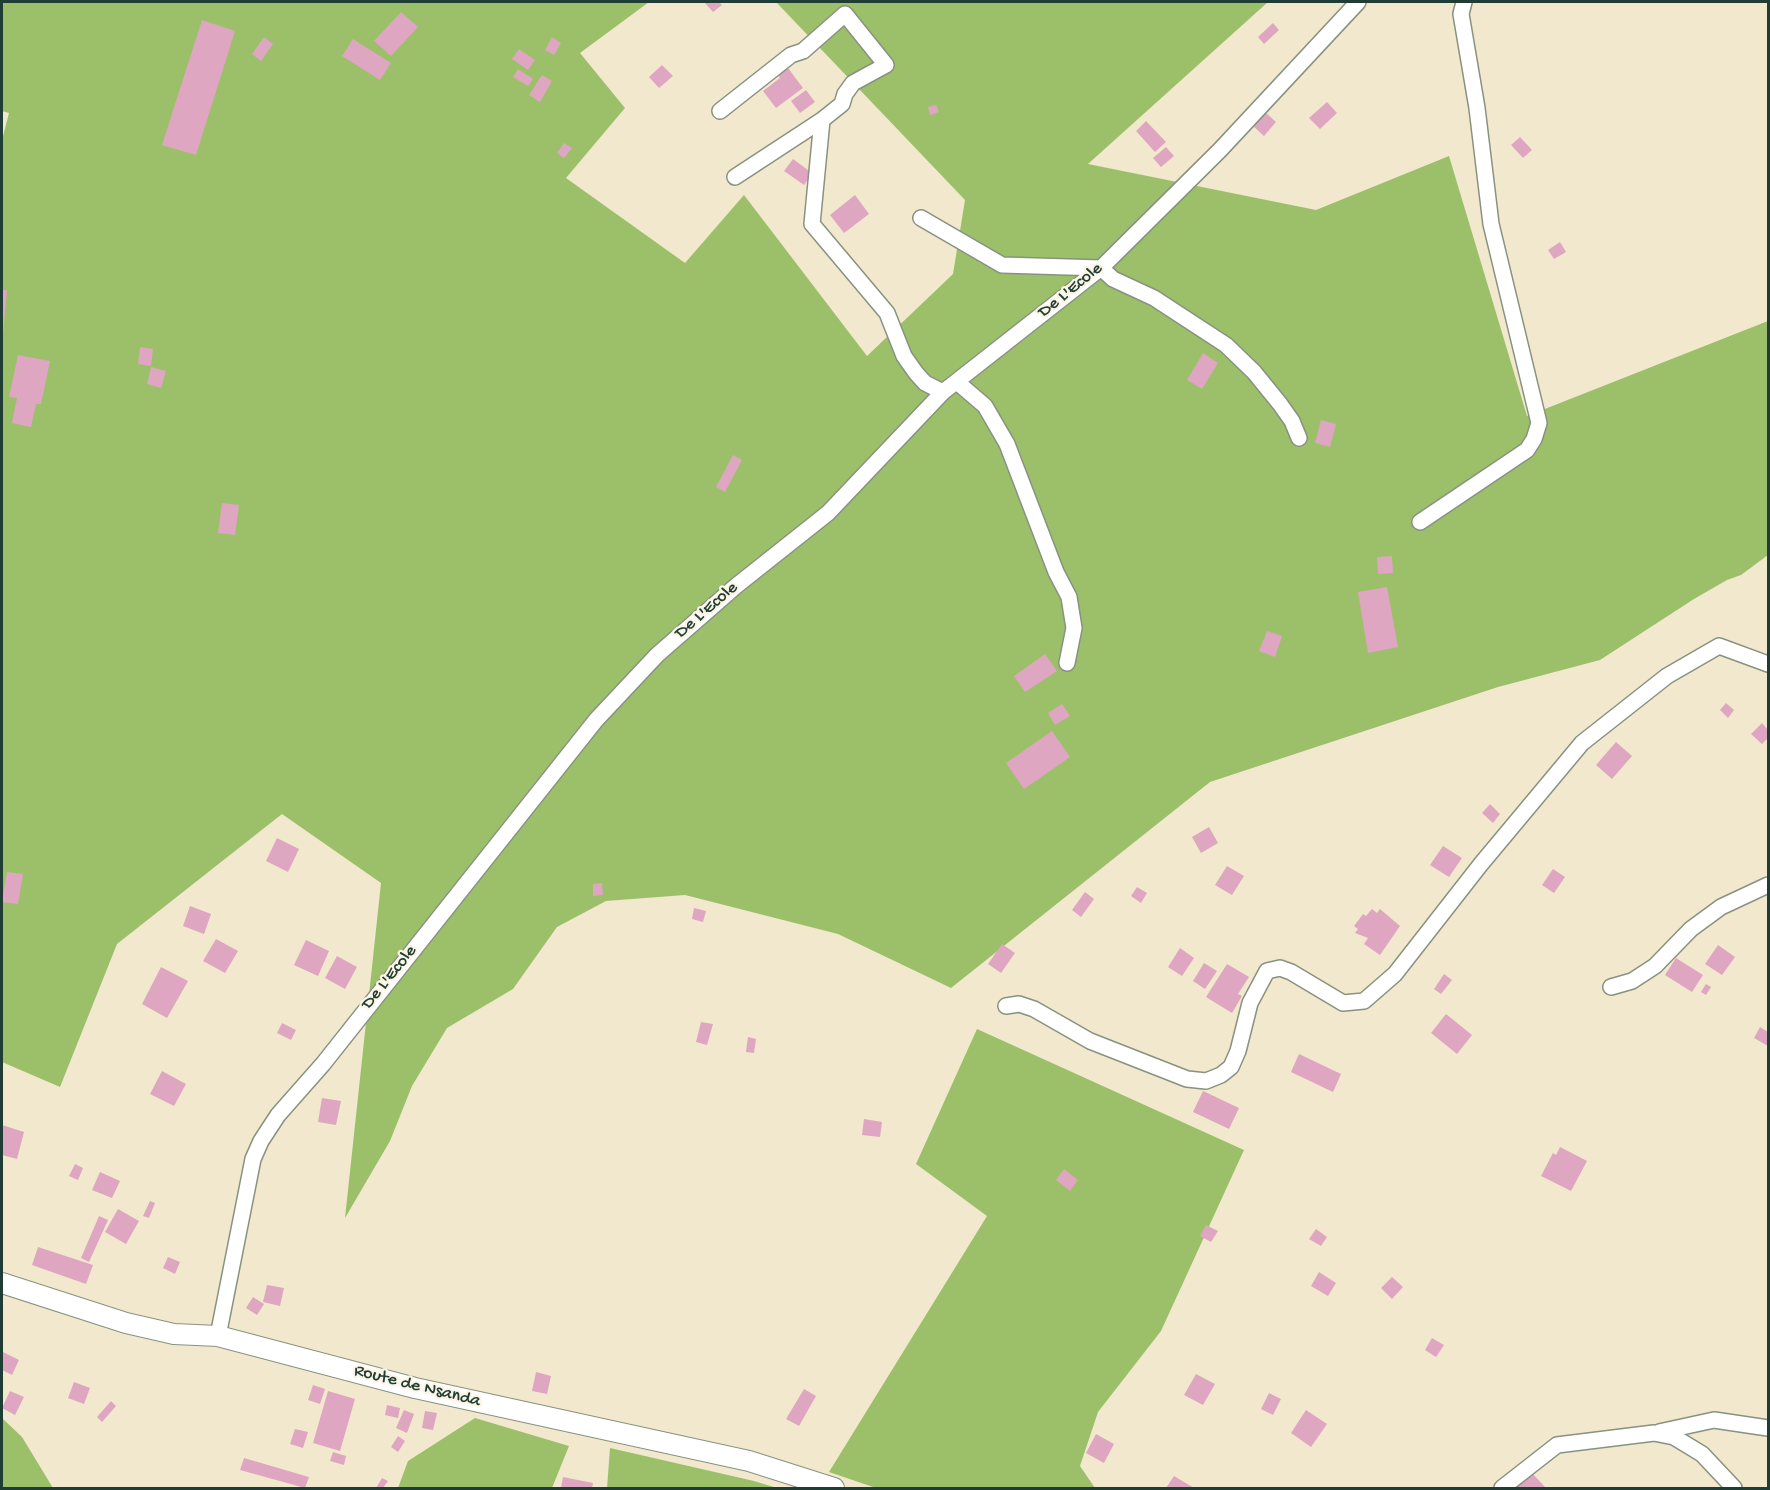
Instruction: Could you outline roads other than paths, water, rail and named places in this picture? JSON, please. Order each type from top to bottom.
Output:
[{"type":"street","name":"De L'Ecole","points":[[218,1336],[254,1159],[261,1141],[278,1115],[323,1064],[596,720],[657,655],[736,586],[828,513],[943,392],[1101,268],[1220,150],[1358,2]]},
{"type":"street","points":[[1420,522],[1527,450],[1534,439],[1539,423],[1491,224],[1477,108],[1461,14],[1464,2]]},
{"type":"street","points":[[720,111],[791,55],[802,51],[845,14],[886,64],[853,83],[845,94],[842,104],[822,120],[735,177]]},
{"type":"street","points":[[822,120],[812,224],[887,313],[904,356],[916,373],[925,383],[943,392]]},
{"type":"street","points":[[921,218],[1002,264],[1101,268],[1108,276],[1154,298],[1226,345],[1254,372],[1292,421],[1299,438]]},
{"type":"street","points":[[957,382],[985,406],[1007,444],[1056,572],[1069,597],[1074,628],[1067,663]]},
{"type":"street","points":[[1006,1006],[1019,1004],[1034,1009],[1090,1041],[1188,1079],[1206,1082],[1231,1067],[1238,1051],[1250,1004],[1267,971],[1280,968],[1291,972],[1343,1003],[1364,1001],[1395,974],[1481,864],[1582,743],[1667,676],[1719,646],[1768,664]]},
{"type":"street","points":[[1611,987],[1632,981],[1655,966],[1691,929],[1721,907],[1768,885]]},
{"type":"street","name":"Route de Nsanda","points":[[2,1283],[135,1325],[174,1334],[218,1336],[415,1388],[749,1461],[834,1488]]},
{"type":"street","points":[[1502,1488],[1557,1445],[1654,1433],[1714,1420],[1768,1428]]},
{"type":"street","points":[[1654,1433],[1674,1437],[1702,1454],[1734,1488]]}]
